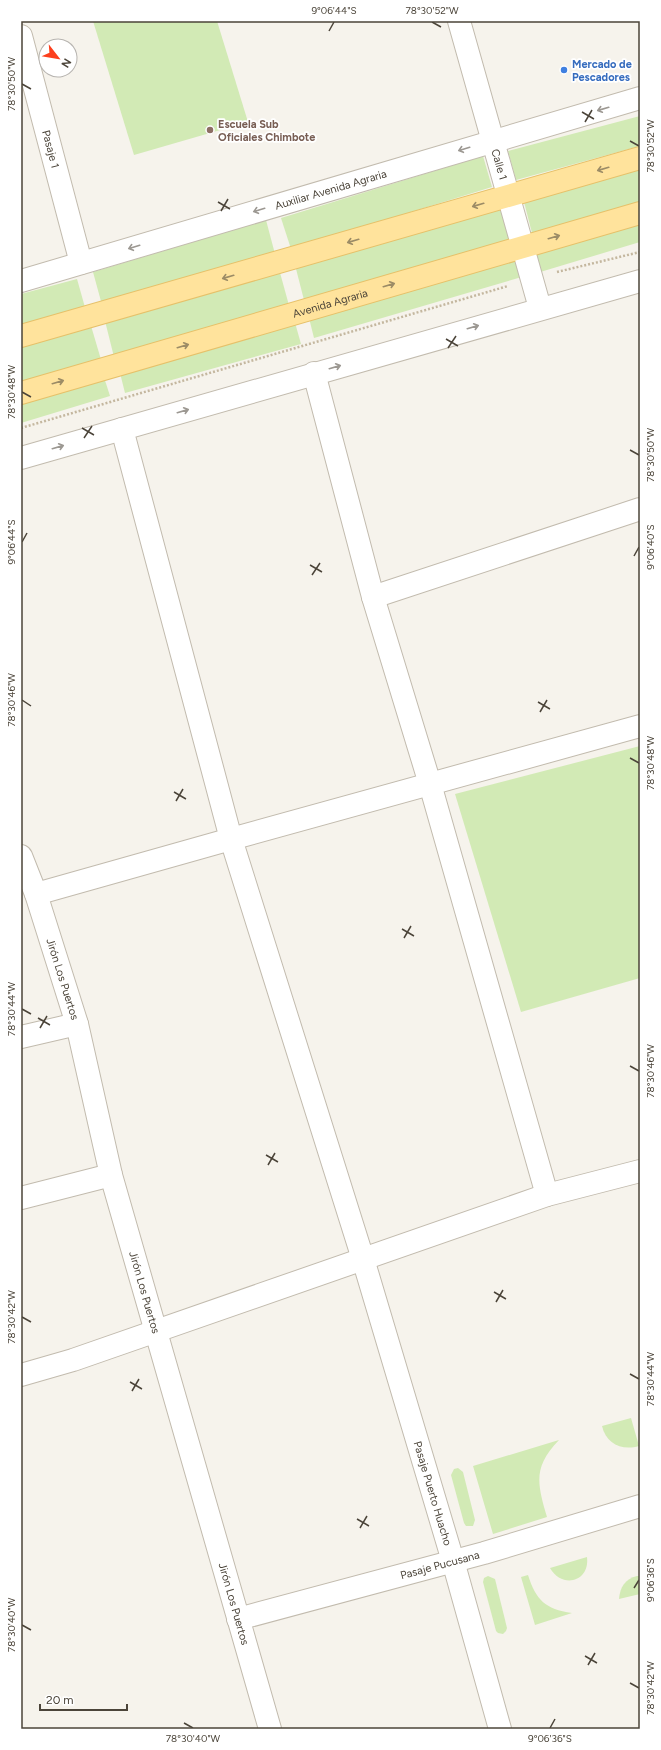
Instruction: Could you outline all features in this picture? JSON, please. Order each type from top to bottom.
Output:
[{"type":"main road","points":[[21,336],[640,158]]},
{"type":"main road","name":"Avenida Agraria","points":[[21,393],[640,213]]},
{"type":"street","name":"Calle 1","points":[[459,21],[540,308]]},
{"type":"street","name":"Pasaje 1","points":[[21,36],[25,62],[81,263]]},
{"type":"street","name":"Auxiliar Avenida Agraria","points":[[21,281],[640,98]]},
{"type":"street","points":[[21,458],[540,308],[640,281]]},
{"type":"street","points":[[314,373],[373,597],[430,784],[547,1195]]},
{"type":"street","name":"Pasaje Puerto Huacho","points":[[122,429],[231,838],[363,1259],[453,1561],[500,1729]]},
{"type":"street","points":[[373,597],[640,509]]},
{"type":"street","points":[[36,894],[231,838],[640,726]]},
{"type":"street","name":"Jirón Los Puertos","points":[[23,867],[36,894],[77,1024],[111,1175],[270,1729]]},
{"type":"street","points":[[21,1038],[77,1024]]},
{"type":"street","points":[[21,1375],[73,1360],[547,1195],[640,1171]]},
{"type":"street","points":[[21,1198],[111,1175]]},
{"type":"street","name":"Pasaje Pucusana","points":[[238,1619],[453,1561],[640,1506]]},
{"type":"path","points":[[21,428],[532,279],[640,252]]},
{"type":"green space","points":[[93,21],[217,21],[248,122],[134,155]]},
{"type":"green space","points":[[640,116],[640,146],[516,180],[508,151]]},
{"type":"green space","points":[[483,156],[492,187],[291,249],[281,218]]},
{"type":"green space","points":[[640,168],[640,202],[532,233],[524,202]]},
{"type":"green space","points":[[501,204],[511,239],[304,300],[295,265]]},
{"type":"green space","points":[[640,218],[640,242],[537,273],[530,251]]},
{"type":"green space","points":[[266,220],[275,254],[102,305],[93,272]]},
{"type":"green space","points":[[518,253],[525,276],[314,338],[308,314]]},
{"type":"green space","points":[[279,269],[290,309],[114,357],[104,317]]},
{"type":"green space","points":[[77,279],[86,311],[21,330],[21,294]]},
{"type":"green space","points":[[89,319],[102,363],[21,386],[21,339]]},
{"type":"green space","points":[[294,319],[301,344],[125,393],[119,369]]},
{"type":"green space","points":[[102,371],[110,396],[21,423],[21,396]]},
{"type":"green space","points":[[640,746],[640,978],[521,1012],[455,794]]},
{"type":"green space","points":[[631,1418],[639,1446],[627,1448],[611,1442],[602,1426]]},
{"type":"green space","points":[[559,1440],[541,1467],[541,1494],[547,1517],[493,1534],[473,1466]]},
{"type":"green space","points":[[458,1468],[463,1472],[475,1520],[473,1526],[466,1526],[464,1523],[451,1475],[454,1469]]},
{"type":"green space","points":[[587,1557],[587,1566],[584,1572],[580,1577],[574,1580],[561,1579],[555,1575],[550,1568]]},
{"type":"green space","points":[[528,1575],[534,1591],[543,1602],[555,1609],[572,1613],[535,1625],[521,1577]]},
{"type":"green space","points":[[488,1576],[495,1579],[507,1628],[503,1634],[496,1631],[483,1582],[484,1578]]},
{"type":"green space","points":[[640,1576],[640,1594],[619,1599],[622,1587],[626,1581]]},
{"type":"place","name":"Mercado de Pescadores","points":[[564,70]]},
{"type":"place","name":"Escuela Sub Oficiales Chimbote","points":[[210,130]]}]
